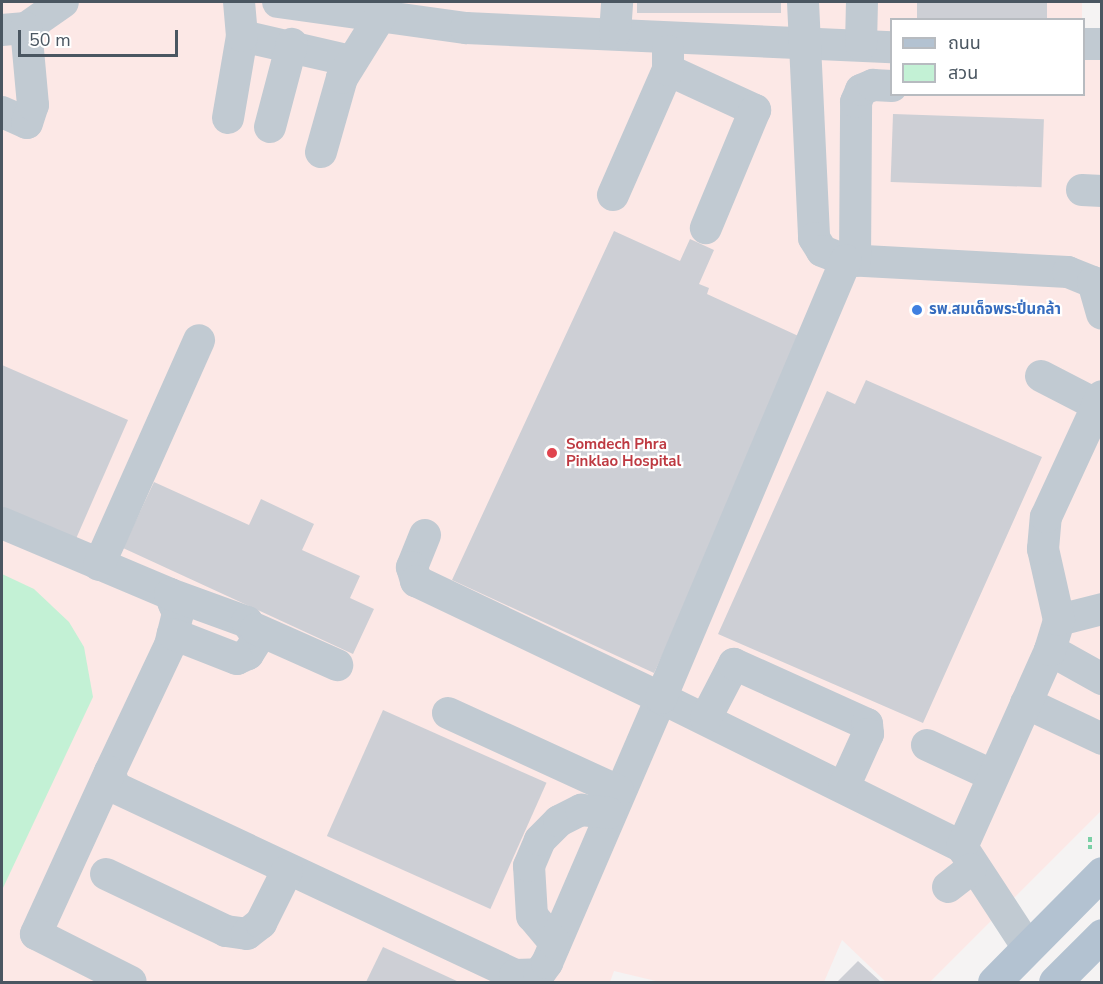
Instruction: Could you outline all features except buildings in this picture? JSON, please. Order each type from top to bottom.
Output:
[{"type":"main road","points":[[996,980],[1101,873]]},
{"type":"main road","points":[[1055,982],[1101,935]]},
{"type":"lane","points":[[228,118],[242,36],[239,2]]},
{"type":"lane","points":[[278,2],[380,18],[467,14],[615,33],[890,46]]},
{"type":"lane","points":[[615,33],[617,2]]},
{"type":"lane","points":[[803,2],[801,43],[814,238],[822,251],[850,260],[1068,272],[1093,282],[1100,300]]},
{"type":"lane","points":[[861,45],[862,2]]},
{"type":"lane","points":[[2,112],[27,123],[33,105],[38,15]]},
{"type":"lane","points":[[321,152],[351,61],[380,18]]},
{"type":"lane","points":[[242,36],[292,44],[351,61]]},
{"type":"lane","points":[[613,195],[668,70],[669,36]]},
{"type":"lane","points":[[270,127],[292,44]]},
{"type":"lane","points":[[1085,44],[1101,44]]},
{"type":"lane","points":[[668,70],[755,110],[706,228]]},
{"type":"lane","points":[[110,772],[114,787],[158,812],[515,975],[538,974],[555,943],[850,260],[856,102],[861,90],[873,85],[890,86]]},
{"type":"lane","points":[[99,565],[199,340]]},
{"type":"lane","points":[[960,868],[993,775],[1050,650],[1059,620],[1043,549],[1046,517],[1100,401],[1041,376]]},
{"type":"lane","points":[[2,523],[337,665]]},
{"type":"lane","points":[[425,535],[412,567],[416,581],[706,718],[844,787],[960,868],[1028,948]]},
{"type":"lane","points":[[131,982],[36,934],[173,634],[178,613],[170,594]]},
{"type":"lane","points":[[1059,620],[1101,609]]},
{"type":"lane","points":[[173,634],[237,659],[248,654],[258,638],[256,629]]},
{"type":"lane","points":[[1050,650],[1101,679]]},
{"type":"lane","points":[[706,718],[734,663],[867,724],[868,734],[844,787]]},
{"type":"lane","points":[[1026,703],[1101,739]]},
{"type":"lane","points":[[448,713],[614,802]]},
{"type":"lane","points":[[927,745],[993,775]]},
{"type":"lane","points":[[555,943],[532,916],[529,866],[540,840],[559,821],[581,810],[614,802]]},
{"type":"lane","points":[[106,874],[226,931],[247,934],[261,923],[287,871]]},
{"type":"path","points":[[1090,837],[1101,849]]},
{"type":"shaded area","name":"Somdech Phra Pinklao Hospital","points":[[2,2],[1082,2],[1082,18],[890,18],[890,96],[1085,96],[1085,53],[1102,53],[1101,811],[930,982],[886,982],[842,940],[824,982],[660,982],[614,971],[610,982],[2,982]]},
{"type":"green space","points":[[2,574],[34,589],[69,622],[84,647],[93,697],[2,890]]},
{"type":"place","name":"รพ.สมเด็จพระปิ่นกล้า","points":[[917,310]]},
{"type":"place","name":"Somdech Phra Pinklao Hospital","points":[[552,453]]}]
